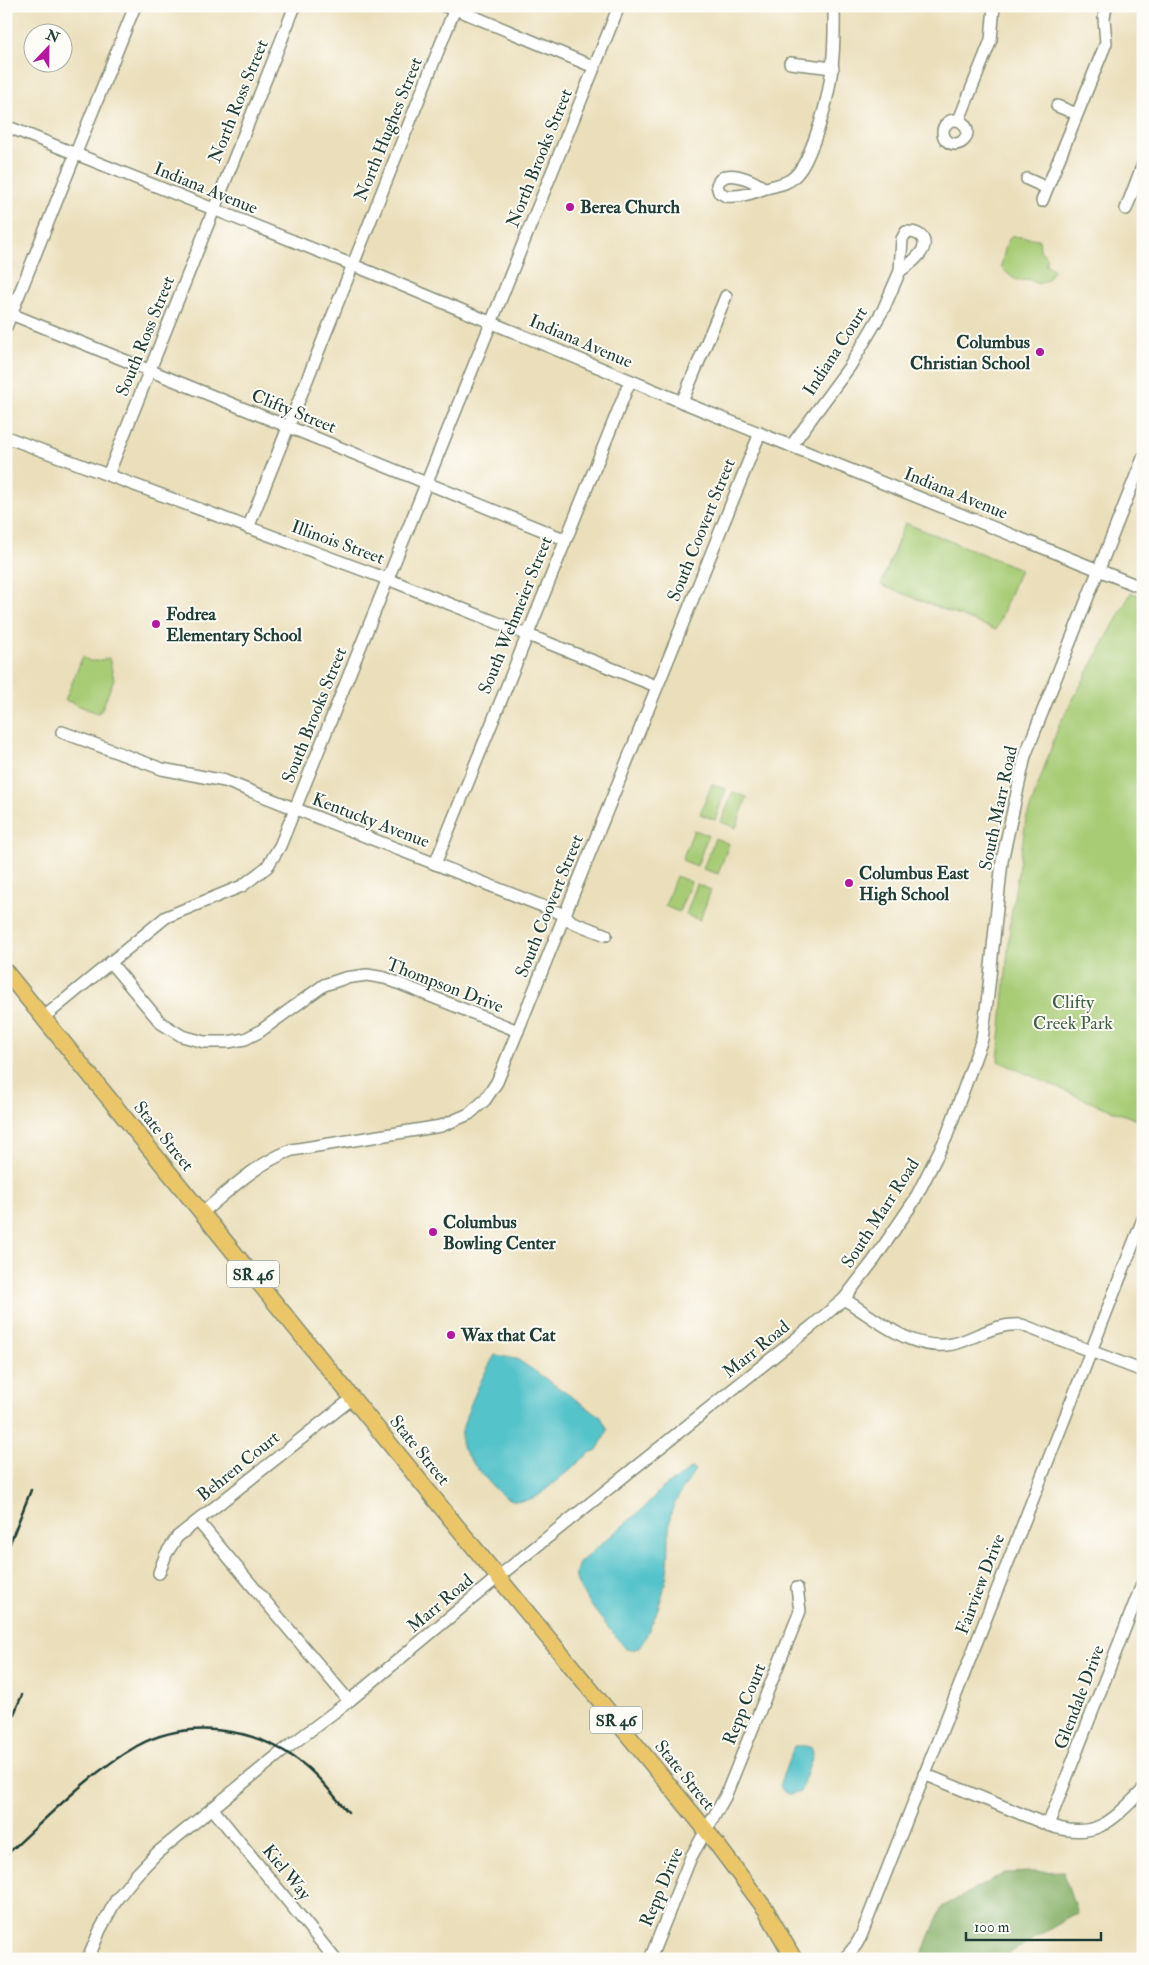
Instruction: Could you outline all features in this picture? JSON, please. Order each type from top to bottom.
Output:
[{"type":"highway","name":"State Street","points":[[6,972],[706,1830],[766,1910],[794,1959]]},
{"type":"street","points":[[6,327],[135,6]]},
{"type":"street","name":"North Ross Street","points":[[213,210],[295,6]]},
{"type":"street","points":[[444,6],[456,8],[594,66]]},
{"type":"street","name":"North Brooks Street","points":[[492,322],[618,6]]},
{"type":"street","points":[[764,188],[784,184],[794,177],[806,160],[821,123],[829,96],[833,68],[835,47],[834,6]]},
{"type":"street","points":[[959,120],[991,40],[994,6]]},
{"type":"street","points":[[1042,201],[1106,44],[1104,18],[1106,6]]},
{"type":"street","name":"North Hughes Street","points":[[248,528],[456,8]]},
{"type":"street","points":[[790,63],[833,68]]},
{"type":"street","points":[[1057,106],[1077,114]]},
{"type":"street","name":"Indiana Avenue","points":[[6,126],[213,210],[353,264],[630,381],[1143,588]]},
{"type":"street","points":[[1126,209],[1143,164]]},
{"type":"street","points":[[1028,179],[1047,188]]},
{"type":"street","name":"South Ross Street","points":[[108,475],[209,225],[213,210]]},
{"type":"street","name":"Indiana Court","points":[[791,446],[850,366],[883,310],[900,271]]},
{"type":"street","points":[[682,402],[726,296]]},
{"type":"street","name":"Clifty Street","points":[[11,314],[564,539]]},
{"type":"street","name":"South Brooks Street","points":[[44,1017],[166,917],[242,886],[267,866],[280,846],[492,322]]},
{"type":"street","name":"South Wehmeier Street","points":[[434,864],[564,539],[630,381]]},
{"type":"street","name":"South Coovert Street","points":[[203,1212],[260,1166],[277,1155],[292,1150],[441,1126],[469,1114],[485,1100],[497,1082],[760,433]]},
{"type":"street","name":"Illinois Street","points":[[6,436],[388,580],[656,686]]},
{"type":"street","name":"South Marr Road","points":[[844,1298],[874,1260],[914,1201],[946,1138],[982,1039],[1002,861],[1025,756],[1143,458]]},
{"type":"street","name":"Kentucky Avenue","points":[[62,732],[162,769],[225,781],[565,915],[572,922],[606,935]]},
{"type":"street","name":"Thompson Drive","points":[[110,962],[161,1023],[182,1036],[204,1042],[228,1042],[245,1039],[258,1032],[324,985],[345,978],[367,975],[385,978],[518,1031]]},
{"type":"street","name":"Fairview Drive","points":[[844,1959],[861,1936],[1143,1219]]},
{"type":"street","points":[[844,1298],[902,1337],[921,1343],[942,1345],[961,1342],[995,1327],[1010,1324],[1032,1328],[1143,1372]]},
{"type":"street","name":"Marr Road","points":[[88,1959],[100,1930],[116,1900],[157,1853],[349,1701],[498,1577],[844,1298]]},
{"type":"street","name":"Behren Court","points":[[160,1573],[166,1554],[177,1537],[354,1397]]},
{"type":"street","points":[[198,1521],[349,1701]]},
{"type":"street","name":"Glendale Drive","points":[[1048,1825],[1143,1582]]},
{"type":"street","name":"Repp Court","points":[[706,1830],[725,1797],[800,1611],[797,1588]]},
{"type":"street","points":[[924,1774],[1065,1831],[1080,1832],[1096,1828],[1119,1815],[1143,1790]]},
{"type":"street","name":"Kiel Way","points":[[212,1808],[334,1959]]},
{"type":"street","name":"Repp Drive","points":[[650,1959],[687,1865],[706,1830]]},
{"type":"green space","points":[[1011,236],[1039,239],[1040,250],[1047,257],[1046,264],[1054,270],[1047,280],[1038,284],[1028,279],[1016,280],[1001,267],[1006,245]]},
{"type":"green space","points":[[905,523],[1020,569],[996,630],[881,585]]},
{"type":"green space","name":"Clifty Creek Park","points":[[1131,593],[1143,596],[1143,1122],[1095,1104],[998,1061],[1011,917],[1026,820],[1059,725]]},
{"type":"green space","points":[[83,656],[92,661],[109,658],[114,679],[101,711],[97,713],[65,700]]},
{"type":"green space","points":[[712,784],[726,789],[715,820],[700,814]]},
{"type":"green space","points":[[733,792],[747,797],[736,828],[721,822]]},
{"type":"green space","points":[[694,830],[708,835],[697,866],[682,860]]},
{"type":"green space","points":[[715,838],[729,844],[718,874],[703,869]]},
{"type":"green space","points":[[676,876],[691,882],[679,912],[665,906]]},
{"type":"green space","points":[[697,884],[711,890],[700,920],[686,915]]},
{"type":"green space","points":[[1063,1871],[1077,1913],[1000,1959],[920,1959],[942,1907],[1005,1873]]},
{"type":"water","points":[[495,1355],[517,1359],[601,1417],[608,1430],[596,1452],[591,1452],[538,1496],[526,1500],[513,1500],[501,1494],[472,1462],[461,1444],[464,1422],[485,1372]]},
{"type":"water","points":[[691,1468],[695,1470],[670,1516],[667,1573],[658,1609],[642,1644],[634,1650],[626,1649],[578,1585],[576,1572],[579,1563],[645,1507],[662,1489]]},
{"type":"water","points":[[794,1746],[812,1748],[813,1755],[800,1792],[791,1795],[783,1791],[779,1786]]},
{"type":"railway","points":[[6,1553],[31,1490]]},
{"type":"railway","points":[[6,1733],[22,1695]]},
{"type":"railway","points":[[6,1855],[102,1769],[137,1746],[156,1737],[176,1732],[218,1730],[239,1733],[278,1747],[310,1770],[348,1812]]},
{"type":"place","name":"Berea Church","points":[[570,207]]},
{"type":"place","name":"Columbus Christian School","points":[[1040,352]]},
{"type":"place","name":"Fodrea Elementary School","points":[[156,624]]},
{"type":"place","name":"Columbus East High School","points":[[849,883]]},
{"type":"place","name":"Columbus Bowling Center","points":[[433,1232]]},
{"type":"place","name":"Wax that Cat","points":[[451,1335]]}]
